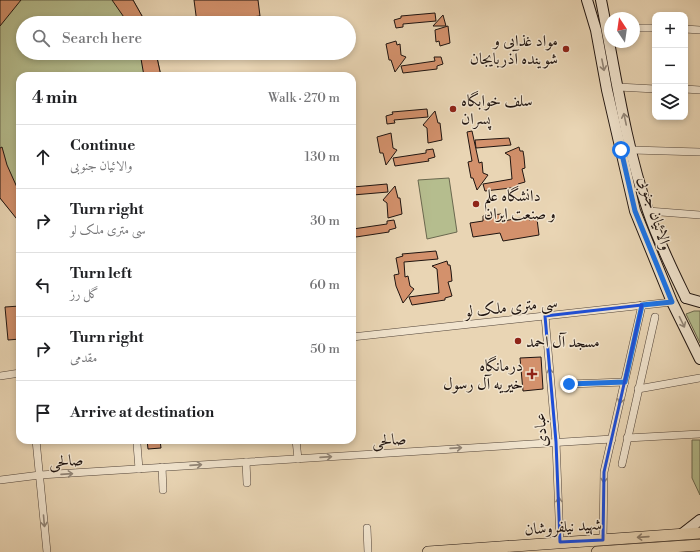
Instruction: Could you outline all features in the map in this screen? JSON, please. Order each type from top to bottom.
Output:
[{"type":"main road","name":"والائیان جنوبی","points":[[587,0],[596,30],[635,211],[672,302],[699,353]]},
{"type":"main road","name":"والائیان جنوبی","points":[[601,0],[604,12]]},
{"type":"main road","name":"والائیان جنوبی","points":[[612,48],[618,87],[632,150],[648,211],[669,263],[686,298]]},
{"type":"main road","points":[[635,211],[648,211]]},
{"type":"main road","points":[[686,298],[700,297]]},
{"type":"main road","points":[[686,298],[700,302]]},
{"type":"main road","points":[[682,534],[700,520]]},
{"type":"main road","name":"شهید نیلفروشان","points":[[428,552],[561,547],[603,540],[700,533]]},
{"type":"main road","name":"شهید نیلفروشان","points":[[603,552],[700,545]]},
{"type":"street","points":[[640,28],[652,28]]},
{"type":"street","points":[[688,29],[700,30]]},
{"type":"street","points":[[618,87],[652,88]]},
{"type":"street","points":[[688,90],[700,90]]},
{"type":"street","points":[[632,150],[700,152]]},
{"type":"street","points":[[648,211],[700,215]]},
{"type":"street","name":"سی متری ملک لو","points":[[356,337],[672,302]]},
{"type":"street","points":[[603,540],[604,472],[642,305]]},
{"type":"street","name":"عبادی","points":[[545,316],[556,442],[561,547]]},
{"type":"street","points":[[622,464],[655,317]]},
{"type":"street","points":[[0,376],[16,374]]},
{"type":"street","points":[[638,389],[700,378]]},
{"type":"street","points":[[569,384],[625,382]]},
{"type":"street","points":[[627,438],[700,434]]},
{"type":"street","name":"صالحی","points":[[0,480],[162,467],[612,439]]},
{"type":"street","points":[[36,444],[47,552]]},
{"type":"street","points":[[137,444],[139,469]]},
{"type":"street","points":[[296,444],[298,459]]},
{"type":"street","points":[[246,462],[247,484]]},
{"type":"street","points":[[162,467],[163,490]]},
{"type":"street","points":[[367,528],[368,552]]},
{"type":"highlighted area","points":[[642,305],[604,472],[603,540],[560,542],[556,442],[545,316]]},
{"type":"green space","points":[[0,0],[133,0],[142,16],[16,16],[16,60],[158,60],[160,72],[16,72],[16,217],[0,198]]},
{"type":"green space","points":[[449,178],[457,232],[427,239],[418,180]]},
{"type":"green space","points":[[694,311],[700,311],[700,343],[686,314]]},
{"type":"green space","points":[[692,440],[700,440],[700,495],[692,478]]},
{"type":"building","points":[[0,0],[21,0],[0,26]]},
{"type":"building","points":[[112,0],[133,0],[142,16],[123,16]]},
{"type":"building","points":[[194,0],[258,0],[260,16],[196,16]]},
{"type":"building","points":[[435,13],[436,21],[403,24],[403,27],[396,28],[394,20],[401,18],[401,16]]},
{"type":"building","points":[[443,15],[446,26],[433,26]]},
{"type":"building","points":[[448,26],[450,43],[440,46],[439,41],[436,42],[435,30]]},
{"type":"building","points":[[396,41],[397,45],[400,44],[401,55],[406,57],[395,72],[391,60],[389,60],[386,44]]},
{"type":"building","points":[[434,57],[441,57],[443,64],[437,66],[437,69],[403,73],[401,66],[435,61]]},
{"type":"building","points":[[141,60],[158,60],[160,72],[143,72]]},
{"type":"building","points":[[427,109],[428,117],[394,120],[395,123],[387,124],[386,116],[393,114],[392,112]]},
{"type":"building","points":[[435,111],[438,123],[440,123],[442,140],[428,143],[427,128],[423,125]]},
{"type":"building","points":[[472,131],[479,163],[482,162],[483,173],[488,175],[477,190],[473,178],[471,178],[468,162],[472,161],[467,132]]},
{"type":"building","points":[[391,133],[393,148],[397,150],[386,165],[383,153],[380,153],[377,137]]},
{"type":"building","points":[[509,138],[511,145],[476,148],[475,140]]},
{"type":"building","points":[[2,147],[7,165],[16,185],[16,218],[0,198],[0,148]]},
{"type":"building","points":[[519,147],[520,151],[523,151],[525,168],[522,169],[525,182],[518,184],[519,187],[485,191],[483,184],[512,179],[510,156],[505,153]]},
{"type":"building","points":[[433,149],[435,157],[428,159],[429,161],[395,166],[393,158],[426,153],[426,150]]},
{"type":"building","points":[[387,184],[388,192],[356,195],[356,187]]},
{"type":"building","points":[[395,186],[398,198],[400,198],[402,214],[388,218],[387,203],[383,200]]},
{"type":"building","points":[[501,214],[504,221],[529,216],[529,220],[537,219],[539,235],[503,241],[500,233],[473,237],[470,223],[483,221],[483,216]]},
{"type":"building","points":[[394,220],[396,228],[389,230],[389,232],[356,237],[356,229],[387,224],[387,221]]},
{"type":"building","points":[[436,251],[438,259],[404,262],[405,277],[408,276],[410,286],[414,289],[403,303],[396,286],[394,275],[399,274],[396,258],[403,256],[402,254]]},
{"type":"building","points":[[447,261],[448,265],[450,265],[451,271],[452,281],[448,282],[452,296],[445,298],[445,300],[412,305],[409,297],[439,293],[437,269],[432,266]]},
{"type":"building","points":[[16,306],[16,339],[8,340],[5,307]]},
{"type":"building","name":"درمانگاه خیریه آل رسول","points":[[541,357],[543,389],[523,391],[520,358]]},
{"type":"building","points":[[147,444],[160,444],[161,448],[148,449]]},
{"type":"place","name":"مواد غذایی و شوینده آذربایجان","points":[[566,49]]},
{"type":"place","name":"سلف خوابگاه پسران","points":[[453,109]]},
{"type":"place","name":"دانشگاه علم و صنعت ایران","points":[[476,204]]},
{"type":"place","name":"مسجد آل احمد","points":[[518,341]]},
{"type":"place","name":"درمانگاه خیریه آل رسول","points":[[532,374]]},
{"type":"route","points":[[569,384],[625,382],[642,305],[672,302],[635,211],[621,150]]}]
